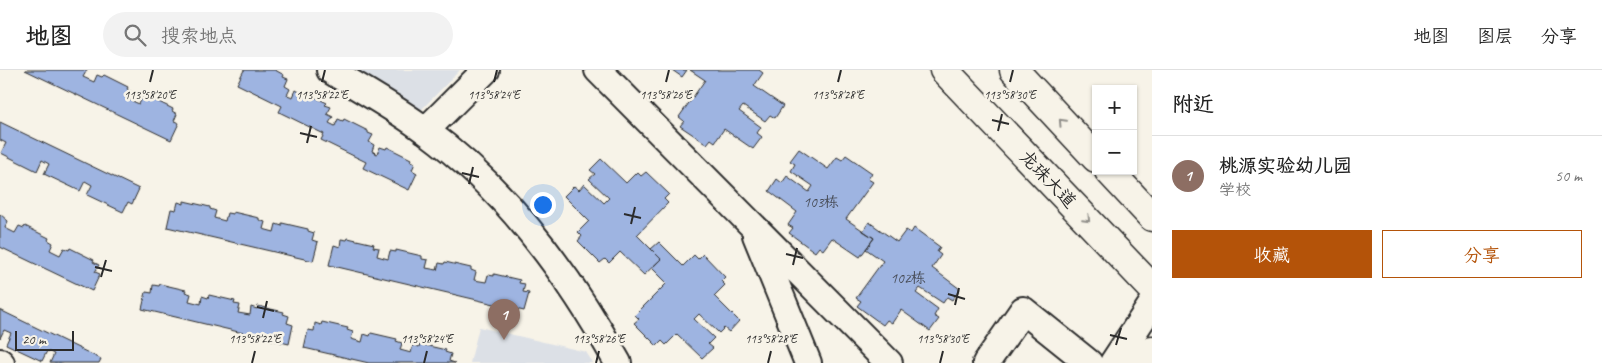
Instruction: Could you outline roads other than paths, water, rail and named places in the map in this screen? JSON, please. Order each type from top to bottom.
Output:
[{"type":"main road","name":"龙珠大道","points":[[944,70],[1152,288]]},
{"type":"main road","points":[[1014,70],[1092,154]]},
{"type":"main road","points":[[1113,175],[1152,217]]},
{"type":"main road","points":[[1120,175],[1152,195]]},
{"type":"main road","points":[[1114,363],[1152,350]]},
{"type":"street","points":[[330,70],[426,130],[490,188],[547,252],[574,289],[618,363]]},
{"type":"street","points":[[426,130],[486,70]]},
{"type":"street","points":[[598,70],[889,363]]},
{"type":"street","points":[[752,225],[808,363]]},
{"type":"street","points":[[1114,363],[1152,304]]},
{"type":"street","points":[[986,363],[1023,310],[1089,363]]},
{"type":"place","name":"桃源实验幼儿园","points":[[504,340]]}]
